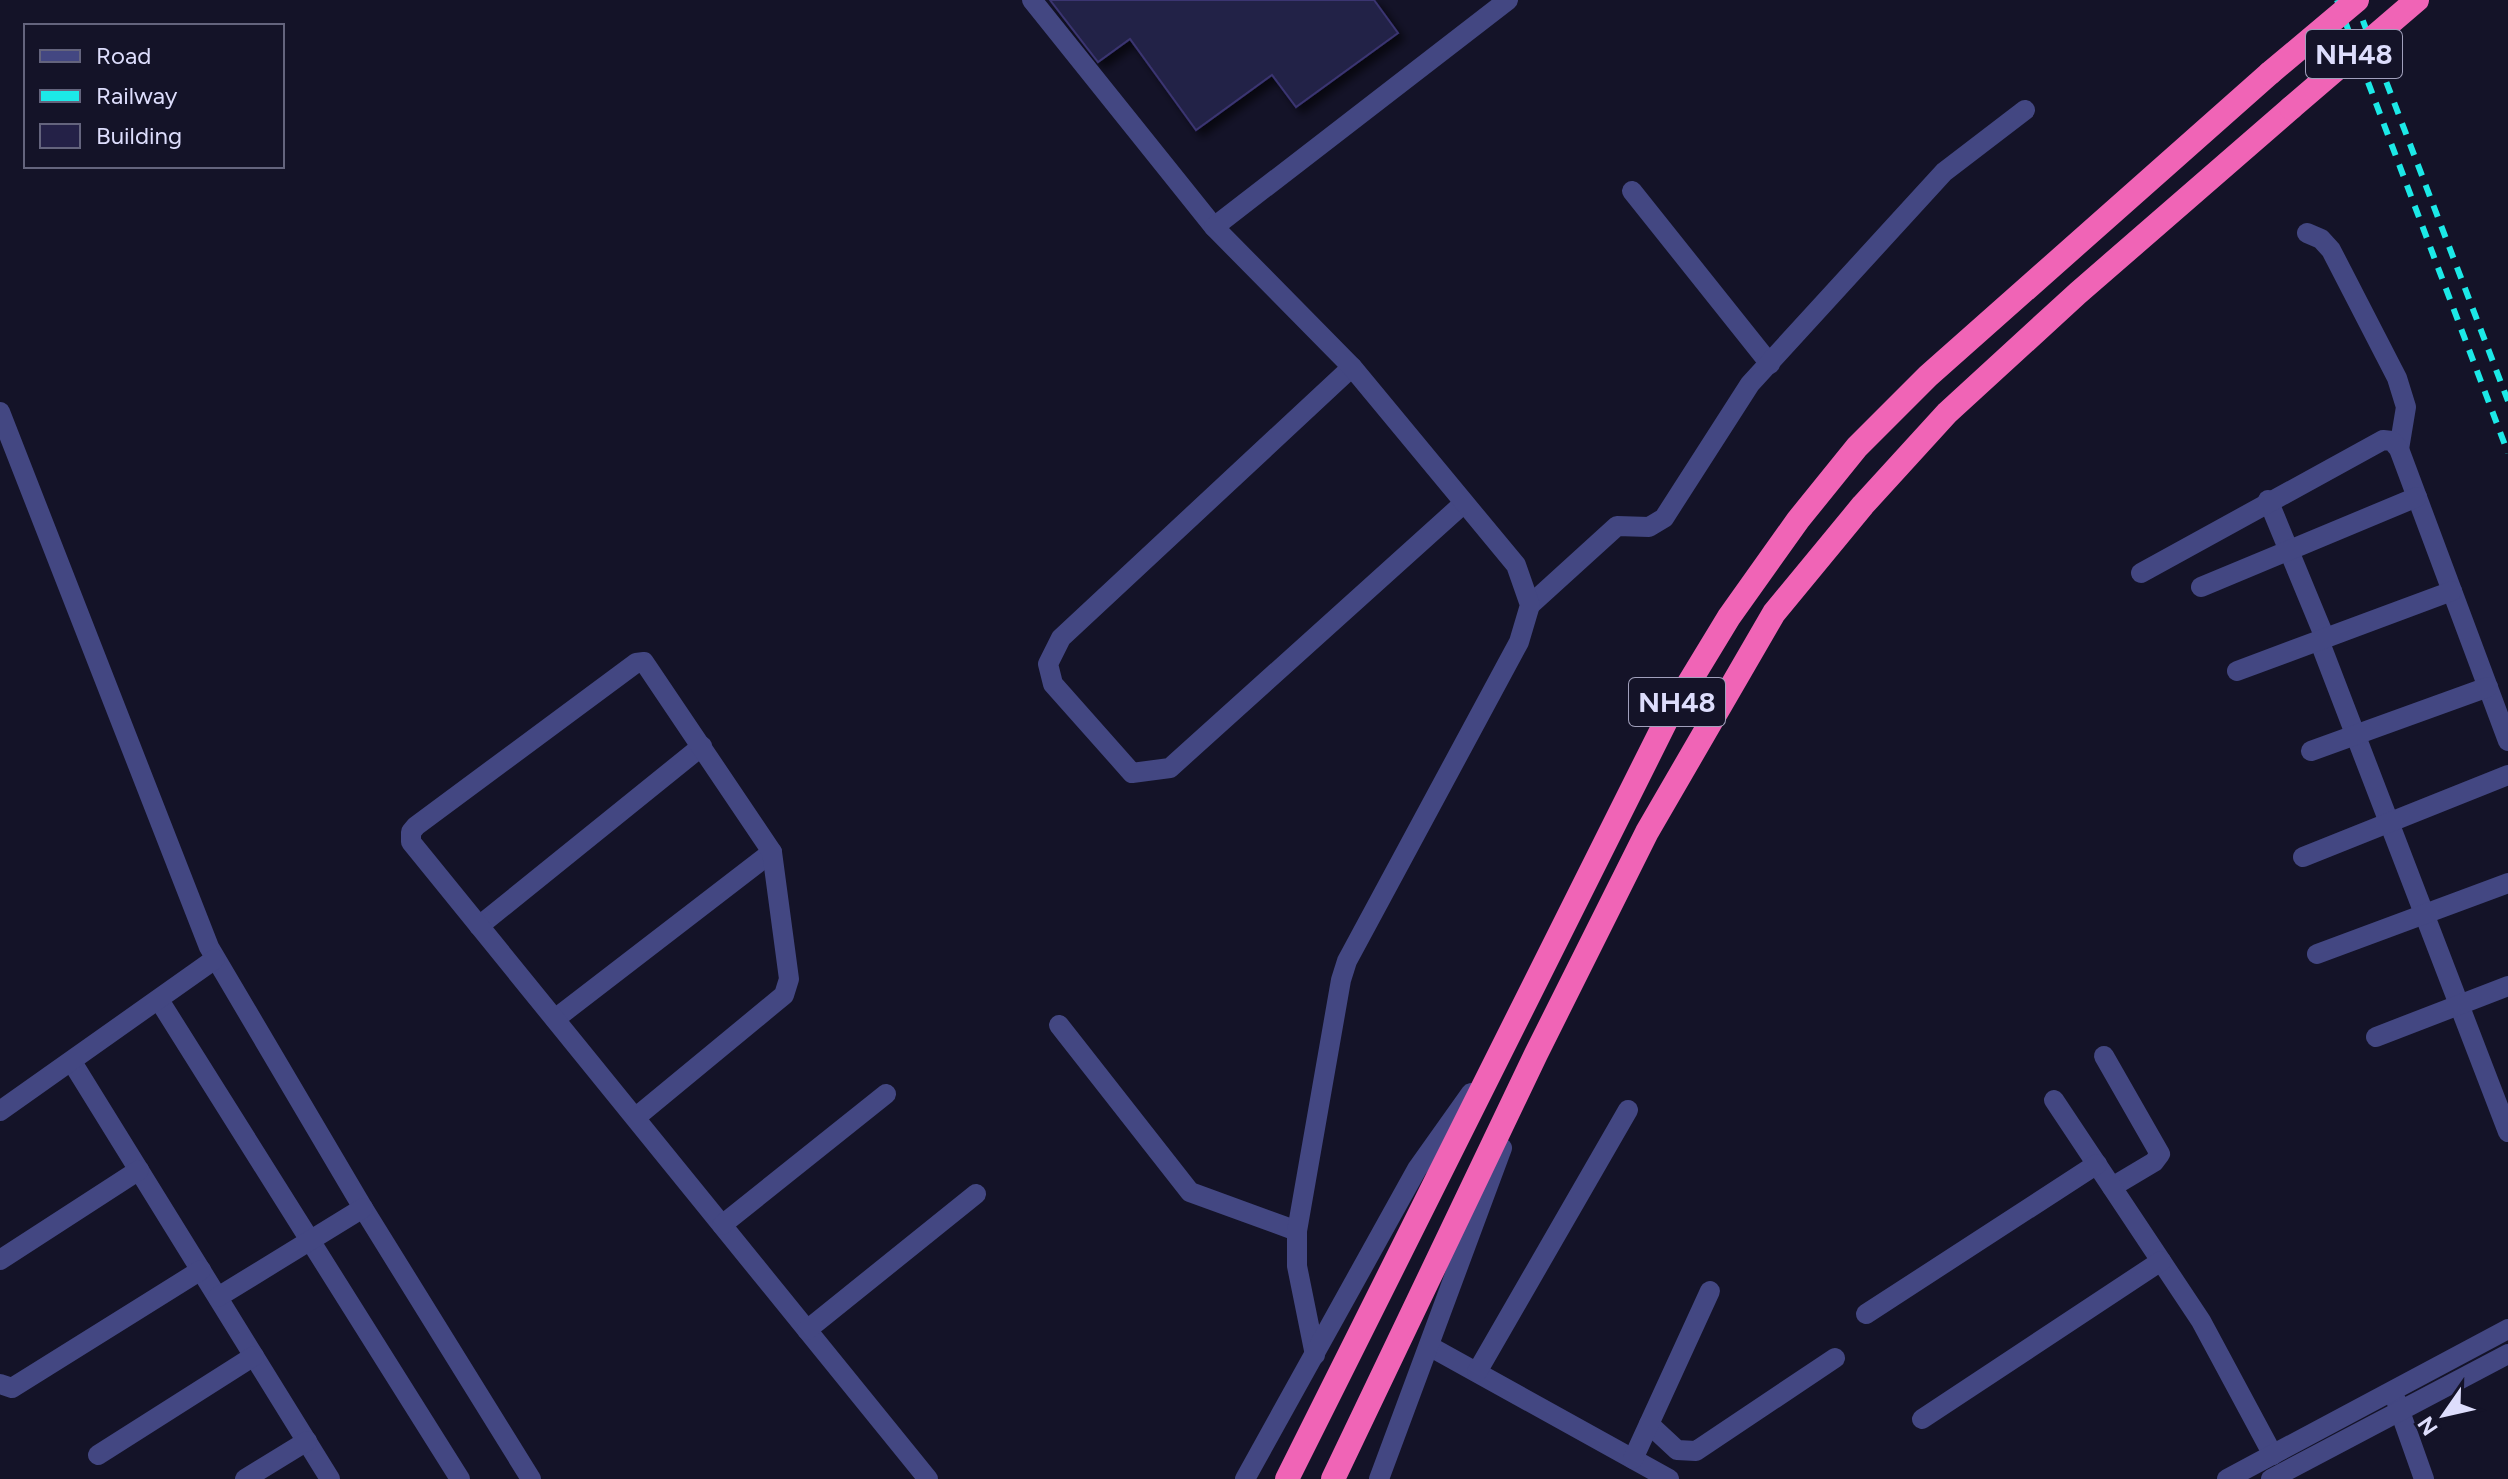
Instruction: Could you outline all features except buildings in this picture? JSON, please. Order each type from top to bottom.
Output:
[{"type":"highway","name":"NH48","points":[[1287,1479],[1667,719],[1729,617],[1798,520],[1857,447],[1928,376],[2270,73],[2357,0]]},
{"type":"highway","name":"NH48","points":[[1333,1479],[1536,1054],[1647,832],[1774,613],[1810,566],[1947,413],[2078,293],[2417,0]]},
{"type":"street","points":[[1032,0],[1214,227],[1352,367],[1516,565],[1530,605]]},
{"type":"street","points":[[1214,227],[1508,0]]},
{"type":"street","points":[[1315,1355],[1297,1266],[1297,1231],[1347,961],[1519,642],[1530,605],[1617,526],[1649,527],[1664,518],[1740,398],[1770,364],[1944,172],[2025,110]]},
{"type":"street","points":[[1632,191],[1770,364]]},
{"type":"street","points":[[2307,233],[2321,239],[2331,250],[2397,378],[2406,407],[2399,449]]},
{"type":"street","points":[[1352,367],[1061,638],[1048,664],[1053,684],[1132,773],[1170,768],[1464,503]]},
{"type":"street","points":[[0,412],[215,959],[363,1208],[531,1479]]},
{"type":"street","points":[[2141,573],[2268,500],[2383,440],[2392,441],[2399,449],[2508,741]]},
{"type":"street","points":[[2201,587],[2417,497]]},
{"type":"street","points":[[2268,500],[2291,549],[2459,1005],[2500,1087],[2508,1132]]},
{"type":"street","points":[[2237,671],[2452,591]]},
{"type":"street","points":[[635,1118],[784,995],[789,987],[772,852],[647,664],[640,662],[416,826],[411,832],[411,842],[555,1019],[635,1118],[928,1479]]},
{"type":"street","points":[[2311,751],[2488,687]]},
{"type":"street","points":[[479,926],[702,746]]},
{"type":"street","points":[[2303,857],[2389,820],[2508,775]]},
{"type":"street","points":[[555,1019],[772,852]]},
{"type":"street","points":[[2317,954],[2508,883]]},
{"type":"street","points":[[0,1111],[215,959]]},
{"type":"street","points":[[2376,1037],[2508,986]]},
{"type":"street","points":[[159,1000],[460,1479]]},
{"type":"street","points":[[1059,1025],[1190,1192],[1297,1231]]},
{"type":"street","points":[[1245,1479],[1417,1169],[1505,1045]]},
{"type":"street","points":[[1379,1479],[1536,1054]]},
{"type":"street","points":[[2104,1056],[2160,1154],[2154,1162],[2112,1187]]},
{"type":"street","points":[[72,1062],[330,1479]]},
{"type":"street","points":[[722,1225],[886,1094]]},
{"type":"street","points":[[2054,1100],[2201,1321],[2273,1455]]},
{"type":"street","points":[[1477,1372],[1628,1110]]},
{"type":"street","points":[[1866,1314],[2097,1164]]},
{"type":"street","points":[[0,1260],[139,1170]]},
{"type":"street","points":[[807,1330],[976,1194]]},
{"type":"street","points":[[218,1297],[363,1208]]},
{"type":"street","points":[[1922,1419],[2161,1261]]},
{"type":"street","points":[[0,1384],[12,1388],[201,1270]]},
{"type":"street","points":[[1633,1459],[1710,1291]]},
{"type":"street","points":[[2227,1479],[2508,1329]]},
{"type":"street","points":[[1429,1346],[1669,1479]]},
{"type":"street","points":[[2271,1479],[2508,1354]]},
{"type":"street","points":[[98,1455],[254,1356]]},
{"type":"street","points":[[1649,1424],[1677,1450],[1696,1451],[1835,1358]]},
{"type":"street","points":[[2392,1391],[2424,1479]]},
{"type":"street","points":[[245,1479],[307,1441]]},
{"type":"street","points":[[2295,1443],[2305,1462]]},
{"type":"railway","points":[[2337,0],[2508,453]]},
{"type":"railway","points":[[2355,0],[2508,401]]}]
